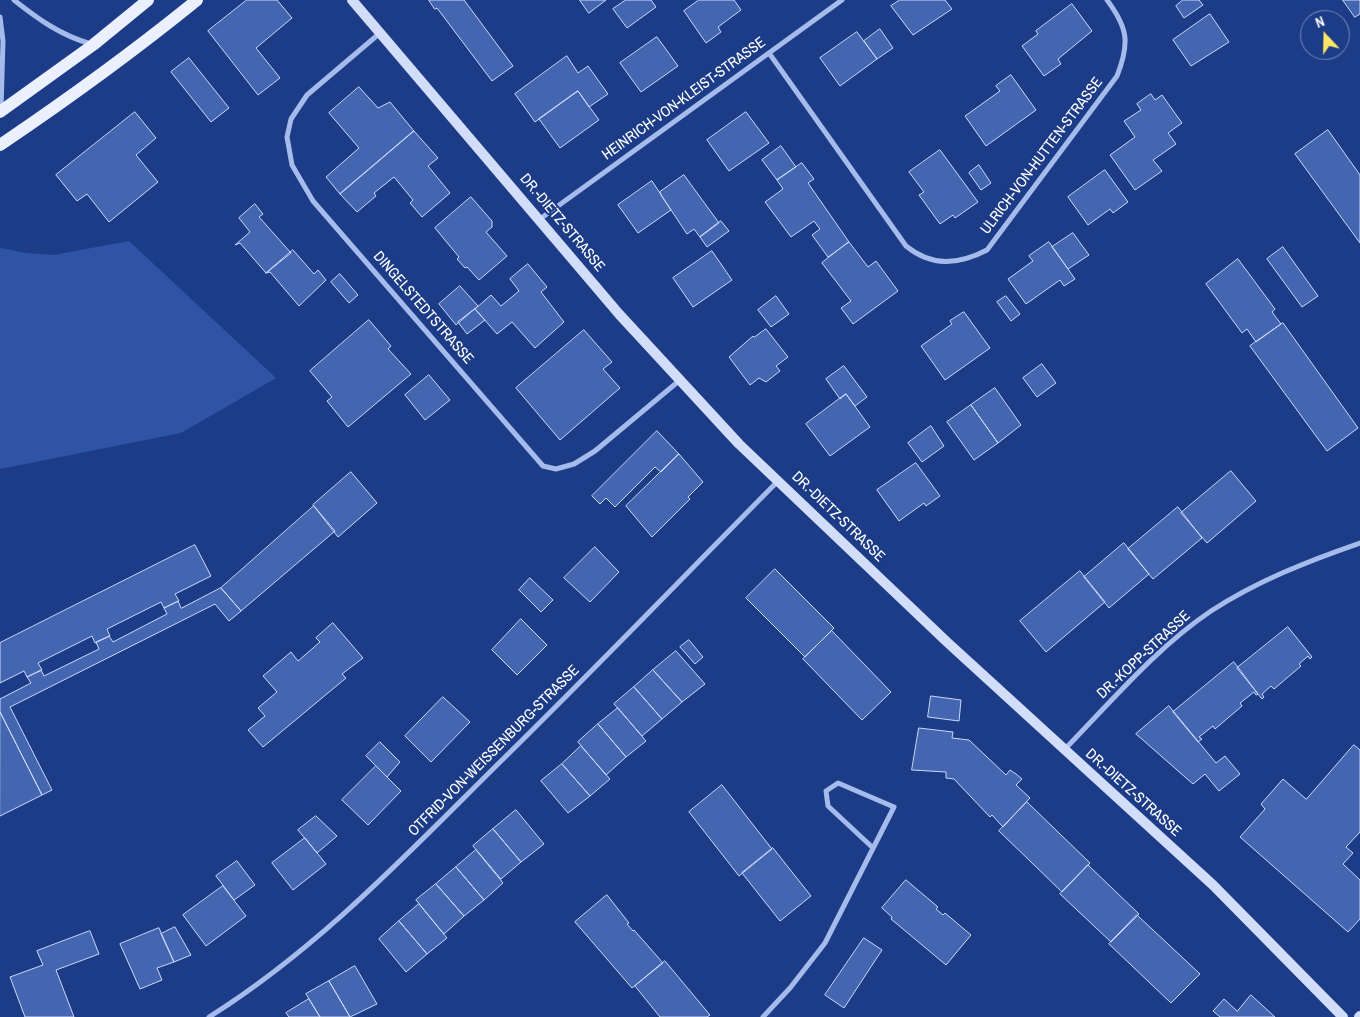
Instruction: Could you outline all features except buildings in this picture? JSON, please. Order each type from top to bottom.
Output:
[{"type":"main road","points":[[0,112],[93,45],[148,0]]},
{"type":"main road","points":[[0,145],[150,38],[197,0]]},
{"type":"main road","name":"DR.-DIETZ-STRASSE","points":[[352,0],[619,314],[733,438],[1063,750],[1213,885],[1343,1017]]},
{"type":"street","points":[[14,0],[50,27],[73,39],[93,45]]},
{"type":"street","name":"HEINRICH-VON-KLEIST-STRASSE","points":[[540,219],[842,0]]},
{"type":"street","name":"ULRICH-VON-HUTTEN-STRASSE","points":[[769,53],[906,246],[916,255],[929,260],[943,263],[957,262],[987,250],[1117,76],[1125,56],[1126,37],[1121,22],[1107,0]]},
{"type":"street","points":[[0,17],[3,41],[0,112]]},
{"type":"street","name":"DINGELSTEDTSTRASSE","points":[[380,33],[307,95],[291,119],[287,137],[292,165],[313,201],[543,466],[556,469],[574,464],[595,451],[680,380]]},
{"type":"street","name":"OTFRID-VON-WEISSENBURG-STRASSE","points":[[209,1017],[278,971],[348,912],[538,726],[778,481]]},
{"type":"street","name":"DR.-KOPP-STRASSE","points":[[1063,750],[1164,649],[1210,612],[1266,579],[1360,543]]},
{"type":"street","points":[[762,1017],[790,988],[825,943],[872,847],[894,807],[838,782],[826,791],[828,806],[872,847]]},
{"type":"shaded area","points":[[129,241],[276,378],[181,433],[0,469],[0,248],[26,253],[54,255]]}]
